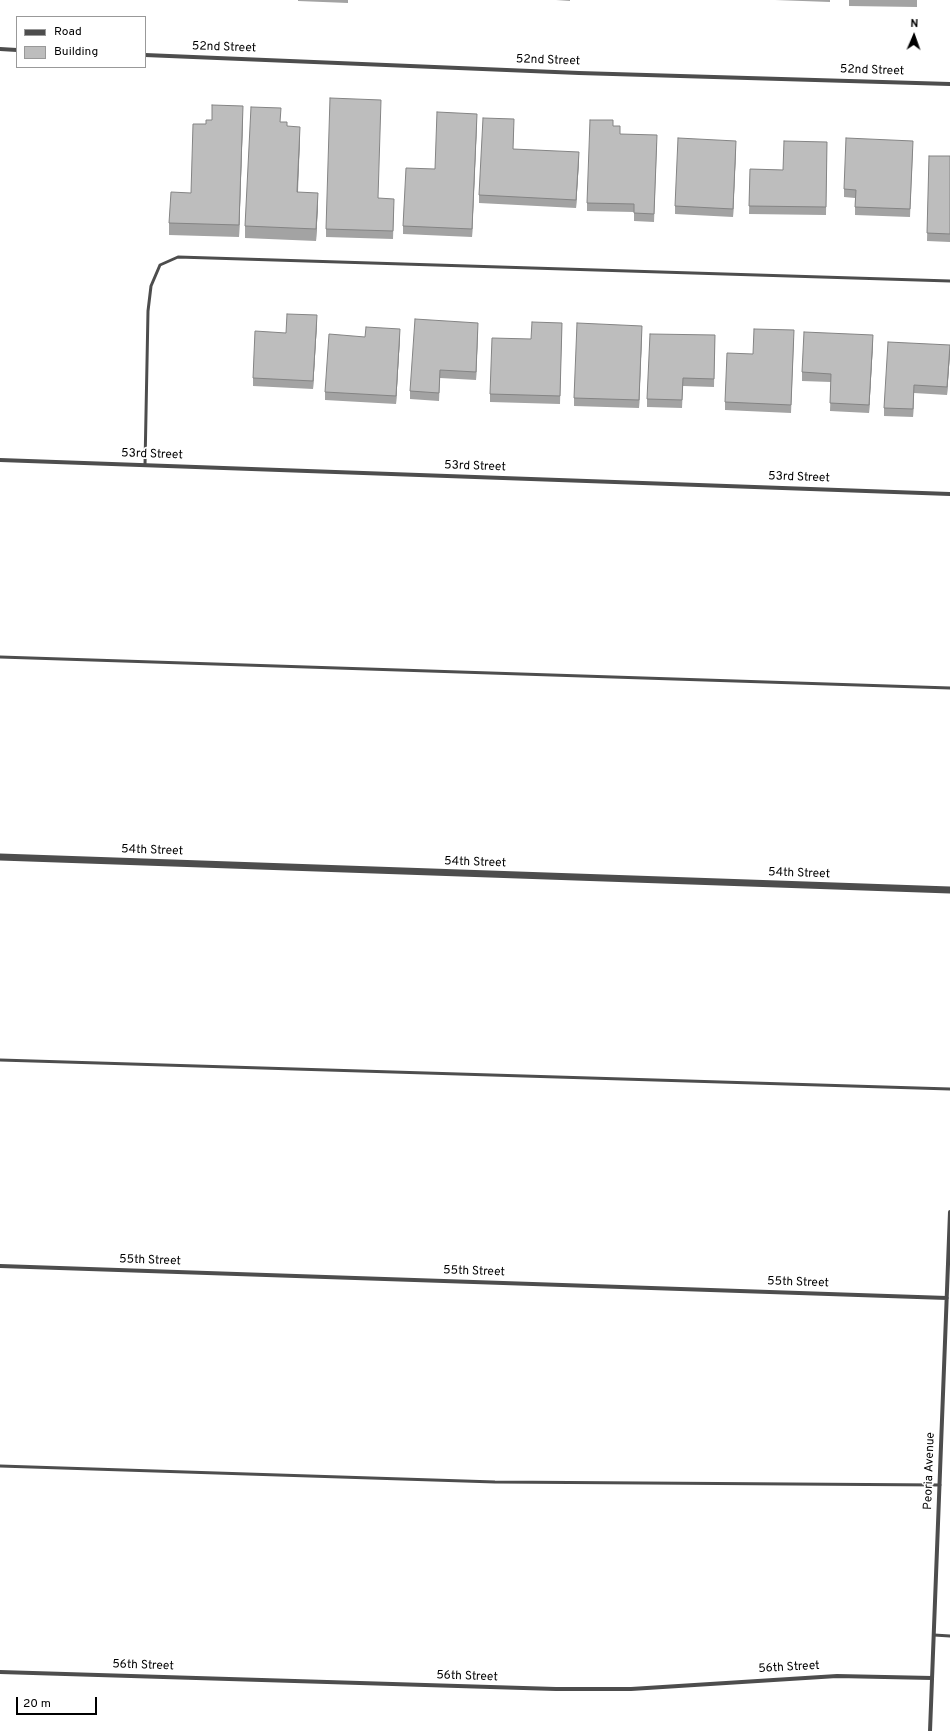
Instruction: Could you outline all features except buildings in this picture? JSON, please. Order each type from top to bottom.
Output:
[{"type":"street","points":[[0,49],[16,50]]},
{"type":"street","name":"52nd Street","points":[[146,55],[579,73],[950,84]]},
{"type":"street","name":"53rd Street","points":[[0,460],[950,494]]},
{"type":"street","name":"54th Street","points":[[0,857],[950,890]]},
{"type":"street","name":"Peoria Avenue","points":[[930,1731],[950,1212]]},
{"type":"street","name":"55th Street","points":[[0,1266],[947,1298]]},
{"type":"street","name":"56th Street","points":[[0,1672],[556,1690],[631,1689],[837,1676],[932,1678]]},
{"type":"lane","points":[[145,465],[148,311],[151,286],[160,265],[178,257],[950,281]]},
{"type":"lane","points":[[0,657],[950,688]]},
{"type":"lane","points":[[0,1060],[950,1089]]},
{"type":"lane","points":[[0,1466],[495,1482],[940,1485]]},
{"type":"lane","points":[[934,1635],[950,1636]]}]
